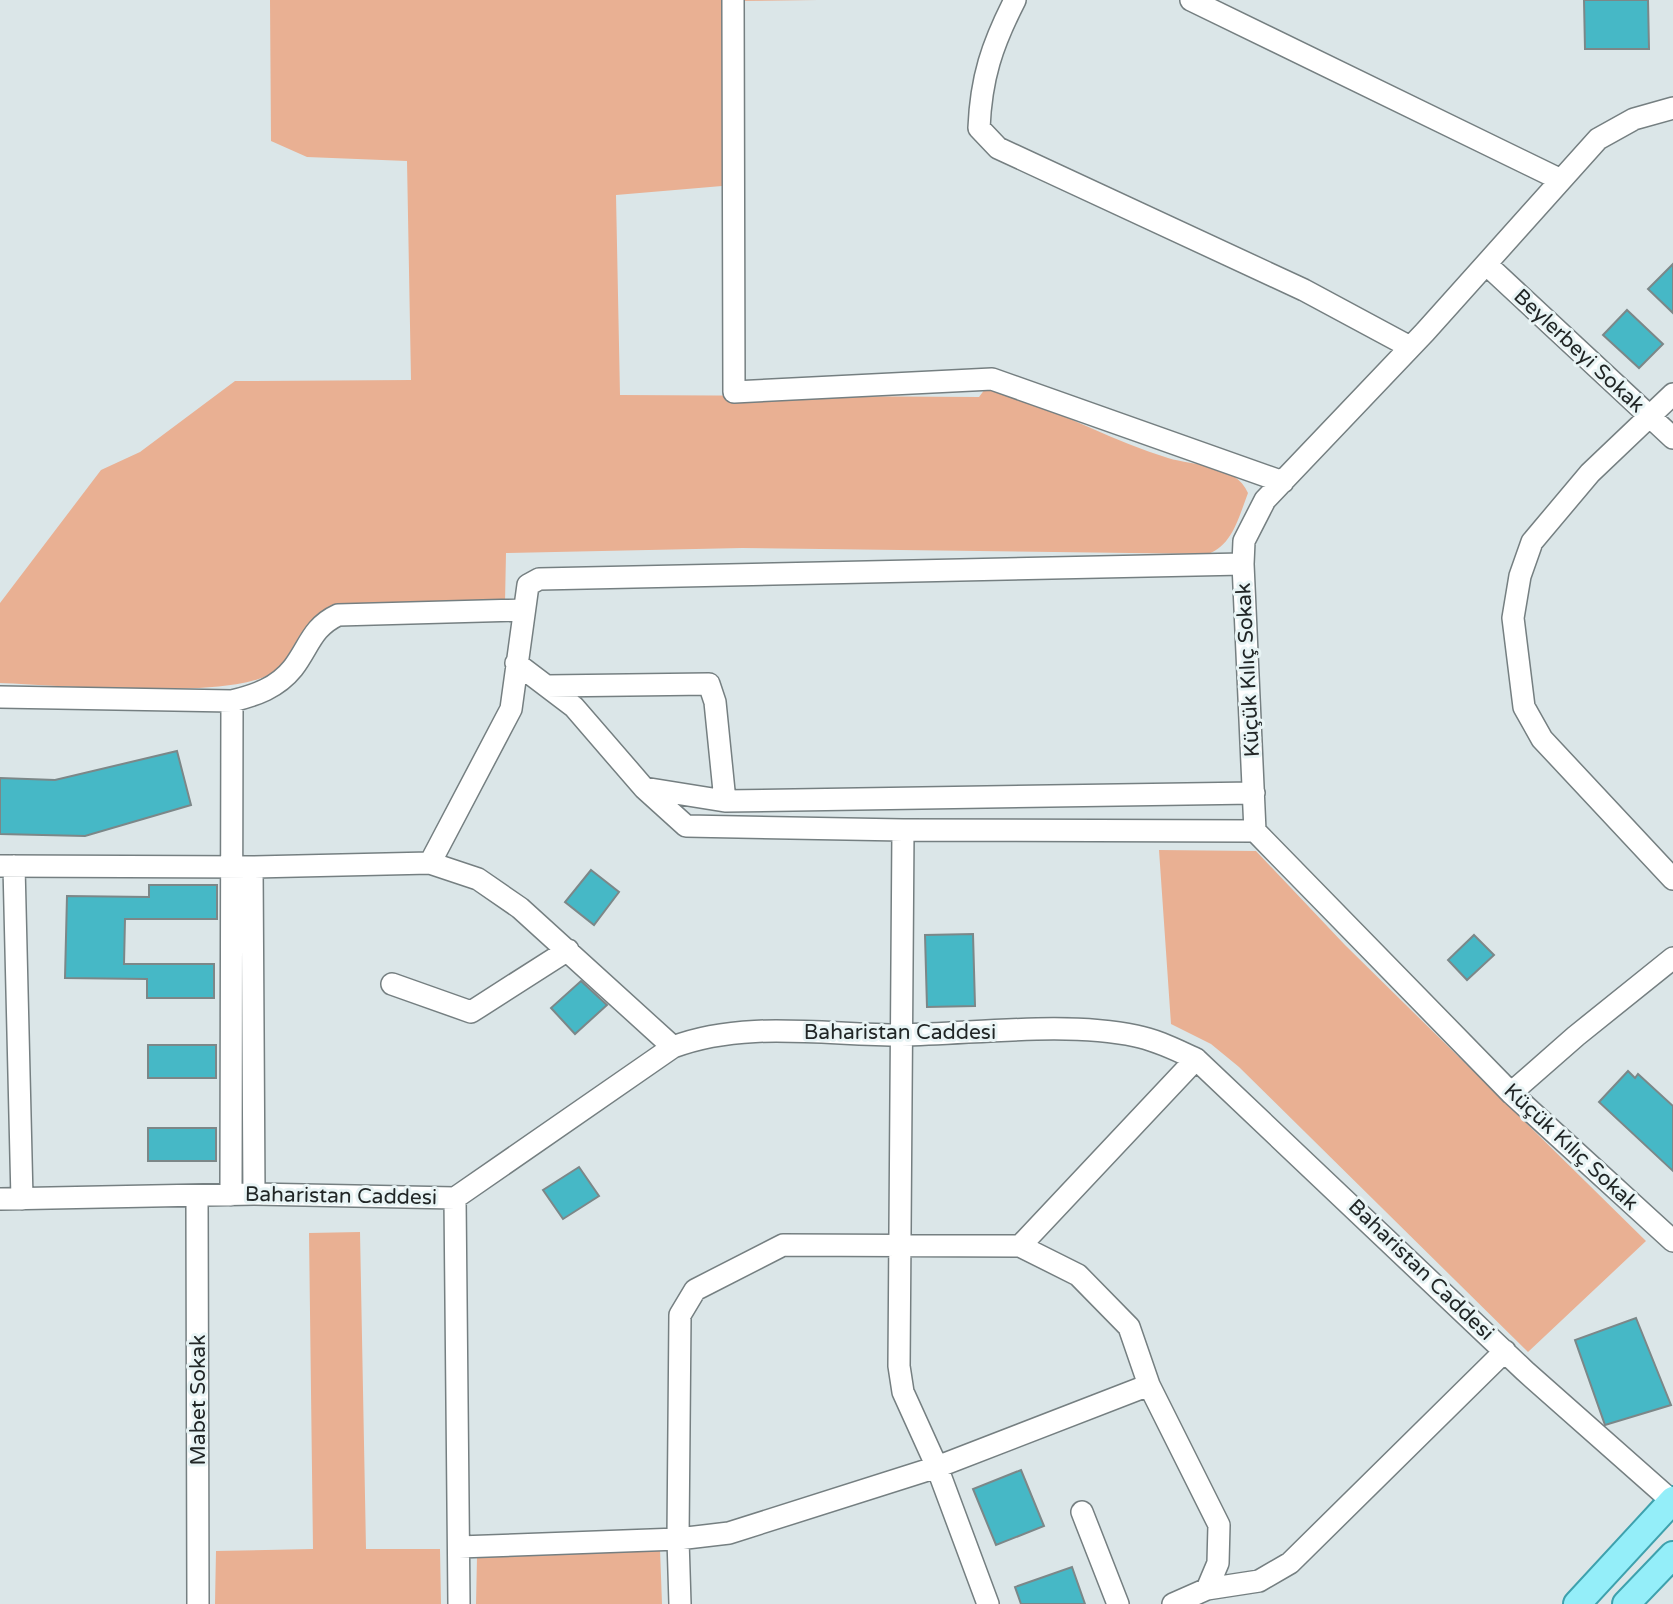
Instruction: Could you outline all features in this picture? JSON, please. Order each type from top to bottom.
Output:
[{"type":"main road","points":[[1577,1604],[1673,1501]]},
{"type":"main road","points":[[1626,1604],[1673,1555]]},
{"type":"street","points":[[733,0],[734,393],[992,379],[1283,482]]},
{"type":"street","points":[[1015,0],[995,39],[981,87],[979,128],[999,148],[1304,290],[1410,347]]},
{"type":"street","points":[[1191,0],[1561,180]]},
{"type":"street","points":[[1667,110],[1673,94]]},
{"type":"street","name":"Küçük Kılıç Sokak","points":[[1667,110],[1634,118],[1598,139],[1410,347],[1265,500],[1244,541],[1243,564],[1255,831],[1511,1093],[1673,1241]]},
{"type":"street","name":"Beylerbeyi Sokak","points":[[1486,264],[1673,438]]},
{"type":"street","points":[[1673,394],[1647,415],[1590,472],[1532,542],[1520,576],[1513,618],[1524,707],[1542,739],[1673,879]]},
{"type":"street","points":[[430,863],[511,709],[528,585],[539,579],[1243,564]]},
{"type":"street","points":[[0,697],[232,701],[262,693],[274,686],[293,668],[314,631],[338,615],[523,610]]},
{"type":"street","points":[[516,663],[575,707],[644,788],[686,826],[903,831],[1255,831]]},
{"type":"street","points":[[547,686],[709,684],[715,702],[725,801]]},
{"type":"street","points":[[232,701],[243,867],[254,1194]]},
{"type":"street","points":[[644,788],[725,801],[1254,793]]},
{"type":"street","points":[[903,831],[900,1366],[904,1392],[937,1466],[988,1604]]},
{"type":"street","points":[[22,1199],[7,866],[243,867],[430,863],[478,879],[520,908],[673,1047]]},
{"type":"street","points":[[231,1195],[243,867]]},
{"type":"street","points":[[392,984],[471,1012],[568,950]]},
{"type":"street","points":[[1511,1093],[1576,1036],[1673,958]]},
{"type":"street","name":"Baharistan Caddesi","points":[[0,1199],[254,1194],[455,1198],[673,1047],[699,1037],[745,1031],[900,1035],[1109,1032],[1137,1036],[1196,1059],[1505,1351],[1673,1501]]},
{"type":"street","points":[[1020,1246],[1196,1059]]},
{"type":"street","name":"Mabet Sokak","points":[[197,1196],[198,1604]]},
{"type":"street","points":[[455,1198],[459,1604]]},
{"type":"street","points":[[680,1604],[680,1315],[695,1290],[783,1245],[1020,1246],[1078,1275],[1129,1327],[1149,1385],[1219,1525],[1219,1563],[1207,1589]]},
{"type":"street","points":[[1173,1604],[1207,1589],[1259,1581],[1290,1563],[1505,1351]]},
{"type":"street","points":[[459,1547],[678,1539],[729,1534],[937,1466],[1149,1385]]},
{"type":"street","points":[[1082,1512],[1118,1604]]},
{"type":"shaded area","points":[[270,0],[818,0],[733,1],[722,186],[616,195],[620,395],[979,397],[988,385],[1145,450],[1234,476],[1248,493],[1234,529],[1224,544],[1208,554],[742,548],[506,553],[505,602],[334,604],[311,621],[279,667],[270,674],[248,682],[181,689],[0,683],[0,603],[101,470],[140,452],[235,381],[411,380],[407,161],[307,157],[271,141]]},
{"type":"shaded area","points":[[1159,850],[1256,851],[1345,945],[1646,1241],[1528,1352],[1239,1067],[1211,1044],[1171,1024]]},
{"type":"shaded area","points":[[360,1232],[366,1549],[440,1549],[441,1604],[215,1604],[216,1551],[313,1549],[309,1233]]},
{"type":"shaded area","points":[[660,1549],[662,1604],[476,1604],[477,1557]]},
{"type":"building","points":[[1584,0],[1648,0],[1649,49],[1585,49]]},
{"type":"building","points":[[1673,264],[1673,313],[1648,289]]},
{"type":"building","points":[[1627,310],[1663,344],[1639,368],[1603,335]]},
{"type":"building","points":[[177,751],[191,805],[85,836],[0,834],[0,778],[55,780]]},
{"type":"building","points":[[591,870],[619,892],[594,925],[565,902]]},
{"type":"building","points":[[149,885],[217,885],[217,919],[125,919],[124,964],[214,964],[214,998],[147,998],[147,979],[65,978],[67,896],[149,897]]},
{"type":"building","points":[[973,934],[975,1006],[927,1007],[925,935]]},
{"type":"building","points":[[1474,935],[1494,955],[1467,980],[1448,960]]},
{"type":"building","points":[[581,981],[607,1005],[575,1034],[551,1008]]},
{"type":"building","points":[[148,1045],[216,1045],[216,1078],[148,1078]]},
{"type":"building","points":[[1628,1071],[1635,1078],[1638,1074],[1673,1106],[1673,1171],[1599,1102]]},
{"type":"building","points":[[148,1128],[216,1128],[216,1161],[148,1161]]},
{"type":"building","points":[[579,1167],[599,1196],[563,1219],[543,1190]]},
{"type":"building","points":[[1636,1318],[1671,1405],[1605,1425],[1575,1340]]},
{"type":"building","points":[[1021,1470],[1044,1526],[996,1545],[973,1489]]},
{"type":"building","points":[[1072,1567],[1085,1604],[1021,1604],[1015,1587]]}]
